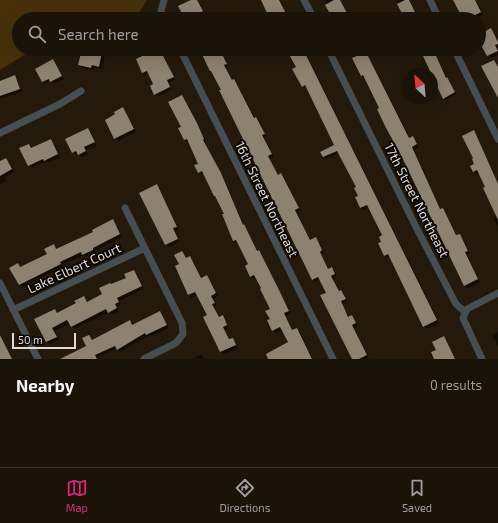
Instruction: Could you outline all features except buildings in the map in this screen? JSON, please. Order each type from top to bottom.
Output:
[{"type":"street","points":[[162,12],[164,0]]},
{"type":"street","points":[[304,0],[310,12]]},
{"type":"street","points":[[430,0],[436,12]]},
{"type":"street","name":"16th Street Northeast","points":[[183,56],[333,359]]},
{"type":"street","name":"17th Street Northeast","points":[[331,56],[434,262],[456,304],[465,312],[463,318],[482,359]]},
{"type":"street","points":[[457,56],[498,139]]},
{"type":"street","points":[[0,133],[60,104],[81,91]]},
{"type":"street","points":[[125,208],[182,323],[183,334],[176,343],[144,359]]},
{"type":"street","name":"Lake Elbert Court","points":[[13,310],[145,248]]},
{"type":"street","points":[[0,283],[38,359]]},
{"type":"street","points":[[465,312],[475,304],[498,293]]},
{"type":"shaded area","points":[[0,0],[147,0],[139,12],[12,12],[12,56],[23,56],[0,70]]}]
